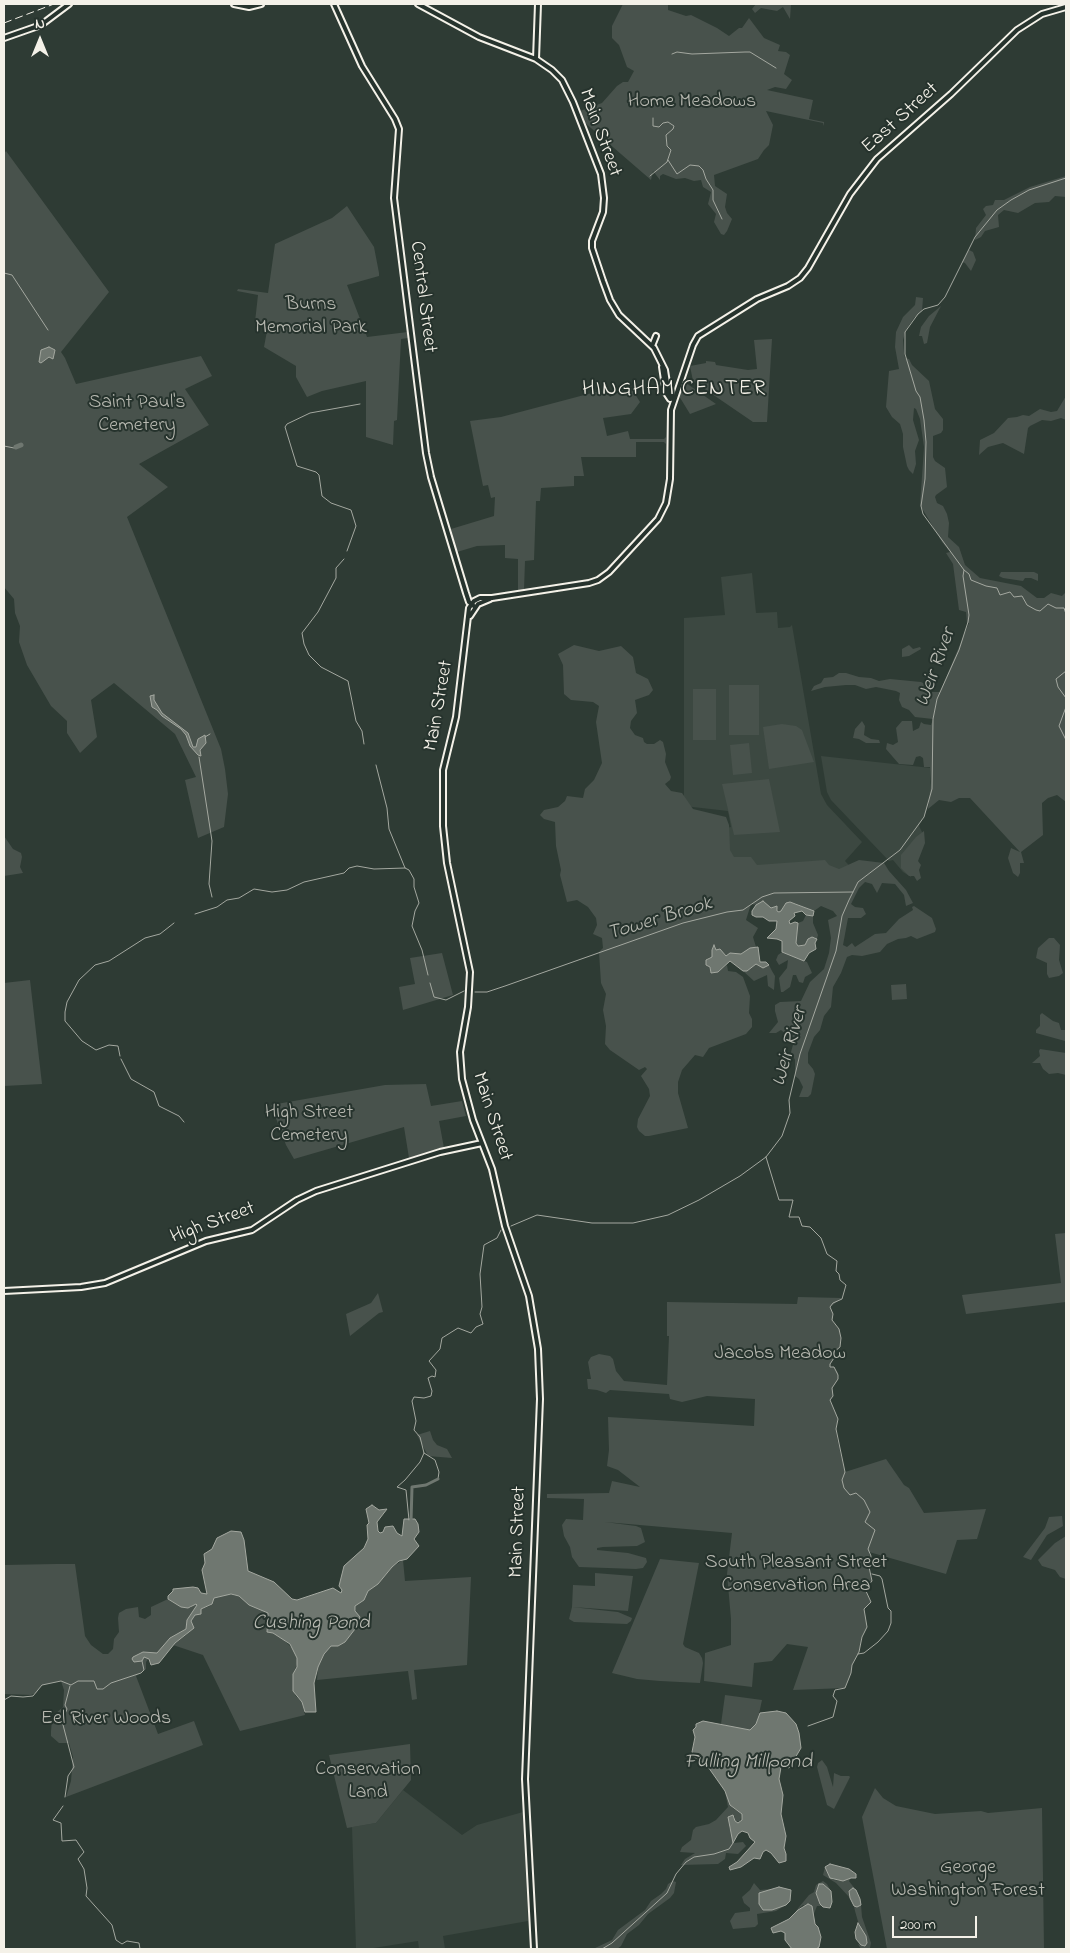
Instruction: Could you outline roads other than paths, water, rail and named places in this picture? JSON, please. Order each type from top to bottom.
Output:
[{"type":"main road","points":[[4,38],[41,25],[68,4]]},
{"type":"main road","points":[[234,4],[248,7],[261,4]]},
{"type":"main road","name":"Central Street","points":[[334,4],[362,66],[398,125],[399,138],[394,198],[426,453],[466,593],[473,605]]},
{"type":"main road","name":"Main Street","points":[[418,4],[479,38],[536,59],[558,74],[565,86],[601,174],[604,198],[602,212],[592,241],[592,248],[607,292],[619,315],[652,346],[662,367],[668,389],[674,398],[670,416],[670,479],[668,496],[660,516],[609,572],[598,580],[492,598],[480,598],[473,605],[469,618],[456,717],[444,764],[442,817],[447,863],[466,945],[470,976],[468,1007],[460,1049],[460,1066],[467,1100],[492,1169],[505,1226],[531,1304],[540,1364],[540,1411],[525,1779],[534,1949]]},
{"type":"main road","points":[[536,59],[538,4]]},
{"type":"main road","name":"East Street","points":[[674,398],[694,342],[704,332],[761,297],[788,286],[806,271],[850,194],[877,159],[951,94],[1017,30],[1042,14],[1066,7]]},
{"type":"main road","points":[[652,346],[656,336]]},
{"type":"main road","name":"High Street","points":[[4,1291],[81,1287],[105,1283],[200,1243],[252,1230],[297,1200],[316,1191],[440,1152],[482,1143]]},
{"type":"water","points":[[49,347],[55,350],[53,359],[49,357],[41,363],[39,362],[41,350]]},
{"type":"water","points":[[154,695],[154,700],[162,713],[188,733],[193,747],[196,747],[198,739],[205,735],[206,743],[200,750],[201,756],[190,746],[186,735],[181,729],[152,707],[150,696]]},
{"type":"water","points":[[763,901],[771,908],[777,906],[777,911],[779,912],[786,903],[790,902],[814,911],[813,916],[806,915],[802,911],[794,913],[795,916],[789,921],[790,924],[798,923],[796,943],[798,946],[805,945],[808,939],[812,937],[817,939],[815,943],[816,949],[809,953],[804,961],[782,952],[782,941],[767,938],[776,929],[777,921],[769,921],[763,917],[752,915],[756,905]]},
{"type":"water","points":[[714,945],[716,950],[720,949],[726,956],[730,953],[741,954],[750,948],[758,947],[760,962],[766,962],[769,965],[763,968],[756,964],[747,971],[743,971],[730,961],[718,972],[711,973],[710,967],[706,965],[706,960],[712,957]]},
{"type":"water","name":"Cushing Pond","points":[[372,1505],[379,1510],[387,1509],[377,1522],[380,1533],[383,1532],[385,1527],[393,1526],[397,1533],[402,1536],[404,1519],[415,1519],[419,1532],[414,1539],[419,1546],[407,1559],[399,1561],[392,1567],[378,1584],[368,1591],[364,1600],[355,1606],[355,1611],[360,1617],[355,1629],[345,1642],[338,1646],[331,1646],[324,1654],[314,1683],[316,1712],[305,1712],[302,1702],[293,1691],[293,1674],[297,1667],[297,1658],[290,1644],[273,1633],[267,1632],[268,1613],[249,1605],[239,1596],[231,1594],[214,1598],[212,1604],[201,1609],[201,1614],[195,1615],[191,1621],[194,1628],[175,1643],[159,1663],[151,1665],[149,1659],[144,1657],[142,1661],[134,1662],[132,1659],[143,1652],[157,1653],[170,1638],[186,1629],[187,1620],[197,1605],[188,1608],[181,1607],[168,1599],[168,1596],[173,1589],[193,1587],[198,1588],[201,1593],[207,1594],[202,1570],[205,1563],[204,1554],[212,1549],[217,1538],[231,1531],[241,1532],[244,1540],[248,1571],[274,1582],[292,1599],[297,1600],[333,1588],[341,1593],[342,1590],[339,1586],[344,1566],[364,1548],[368,1539],[367,1525],[369,1523],[366,1509]]},
{"type":"water","name":"Fulling Millpond","points":[[777,1711],[786,1713],[796,1724],[801,1748],[789,1768],[783,1765],[781,1767],[779,1779],[783,1795],[781,1814],[786,1836],[784,1848],[786,1861],[779,1863],[766,1850],[760,1859],[754,1858],[741,1867],[730,1870],[729,1867],[737,1862],[755,1842],[748,1833],[742,1831],[733,1843],[728,1817],[733,1815],[738,1823],[742,1820],[742,1814],[730,1805],[725,1791],[706,1764],[696,1759],[692,1752],[695,1737],[693,1730],[696,1724],[703,1721],[750,1730],[756,1724],[760,1713]]},
{"type":"water","points":[[830,1864],[849,1869],[856,1874],[856,1878],[843,1881],[830,1878],[825,1867]]},
{"type":"water","points":[[819,1884],[823,1884],[831,1891],[832,1902],[830,1908],[823,1907],[820,1904],[816,1893]]},
{"type":"water","points":[[779,1887],[791,1890],[790,1901],[786,1905],[772,1910],[763,1910],[759,1904],[759,1893]]},
{"type":"water","points":[[853,1888],[860,1899],[861,1905],[857,1907],[854,1906],[850,1898],[849,1891]]},
{"type":"water","points":[[808,1904],[812,1906],[815,1924],[821,1937],[819,1947],[816,1949],[792,1949],[785,1940],[785,1933],[781,1931],[773,1933],[771,1928],[789,1919]]},
{"type":"water","points":[[858,1923],[866,1936],[867,1943],[865,1946],[861,1945],[856,1939],[855,1932]]},
{"type":"waterway","points":[[672,54],[677,52],[692,54],[750,52],[776,68]]},
{"type":"waterway","points":[[650,176],[667,162],[671,150],[667,146],[666,135],[674,126],[668,122],[663,123],[659,127],[653,126],[653,118]]},
{"type":"waterway","points":[[668,160],[677,174],[690,165],[699,166],[703,170],[713,190],[713,200],[722,219]]},
{"type":"waterway","name":"Weir River","points":[[511,1226],[537,1215],[592,1223],[633,1223],[668,1215],[699,1200],[740,1176],[766,1157],[782,1136],[790,1113],[789,1100],[800,1054],[836,951],[842,916],[849,900],[858,882],[900,850],[924,817],[932,789],[933,719],[937,699],[959,650],[968,622],[969,615],[963,576],[964,570],[923,514],[921,506],[925,479],[926,442],[924,420],[920,397],[916,391],[905,354],[905,332],[918,314],[924,309],[938,305],[945,297],[975,237],[997,210],[1029,190],[1066,178]]},
{"type":"waterway","points":[[4,273],[12,275],[48,330]]},
{"type":"waterway","name":"Tower Brook","points":[[347,551],[356,526],[351,510],[331,503],[322,496],[319,475],[316,472],[297,466],[285,427],[287,424],[310,413],[360,404]]},
{"type":"waterway","points":[[16,447],[21,445]]},
{"type":"waterway","points":[[4,446],[14,448]]},
{"type":"waterway","name":"Tower Brook","points":[[344,559],[336,568],[336,578],[318,612],[302,633],[309,655],[321,667],[348,681],[356,721],[362,731],[364,744]]},
{"type":"waterway","points":[[964,570],[969,574],[971,580],[997,588],[1000,595],[1010,592],[1014,597],[1022,596],[1027,605],[1036,610],[1040,611],[1048,604],[1056,608],[1064,608],[1066,614]]},
{"type":"waterway","points":[[1066,671],[1056,679],[1058,687],[1066,698]]},
{"type":"waterway","points":[[1066,707],[1059,726],[1066,740]]},
{"type":"waterway","points":[[205,737],[210,734]]},
{"type":"waterway","points":[[199,757],[212,841],[209,884],[212,897]]},
{"type":"waterway","name":"Tower Brook","points":[[376,765],[387,808],[389,829],[405,868],[409,870],[414,879],[414,887],[419,903],[412,926],[422,950],[428,975]]},
{"type":"waterway","points":[[195,914],[217,907],[227,900],[239,898],[254,889],[272,892],[287,890],[304,882],[344,873],[349,868],[357,866],[374,869],[405,868]]},
{"type":"waterway","name":"Tower Brook","points":[[475,992],[487,992],[683,923],[743,910],[762,897],[774,893],[853,892]]},
{"type":"waterway","points":[[120,1056],[118,1046],[109,1045],[96,1050],[82,1041],[65,1021],[67,1002],[79,980],[95,965],[109,961],[145,938],[160,934],[174,923]]},
{"type":"waterway","name":"Tower Brook","points":[[430,983],[434,997],[446,1000],[464,991]]},
{"type":"waterway","points":[[121,1059],[131,1079],[154,1092],[159,1106],[179,1116],[184,1122]]},
{"type":"waterway","points":[[766,1157],[779,1200],[793,1200],[789,1217],[799,1217],[802,1226],[810,1227],[821,1238],[827,1254],[837,1261],[836,1271],[839,1274],[840,1280],[846,1285],[842,1299],[833,1303],[830,1307],[833,1314],[832,1320],[839,1329],[841,1338],[840,1347],[834,1352],[834,1358],[830,1364],[830,1367],[834,1367],[838,1375],[838,1379],[832,1388],[833,1396],[830,1400],[838,1419],[836,1429],[845,1472],[842,1480],[844,1488],[850,1495],[856,1493],[864,1500],[870,1512],[865,1522],[875,1530],[868,1549],[871,1556],[869,1567],[872,1581],[865,1589],[871,1602],[864,1609],[867,1627],[862,1637],[859,1652],[852,1665],[845,1688],[835,1690],[833,1696],[837,1701],[833,1717],[808,1726]]},
{"type":"waterway","points":[[409,1520],[406,1490],[397,1487],[420,1462],[424,1453],[420,1437],[414,1430],[416,1421],[412,1401],[414,1397],[424,1398],[431,1396],[432,1391],[428,1378],[435,1377],[436,1370],[429,1361],[440,1349],[442,1338],[458,1328],[471,1333],[476,1327],[483,1324],[480,1314],[482,1307],[480,1274],[484,1245],[497,1238],[501,1230]]},
{"type":"waterway","points":[[424,1453],[435,1460],[439,1472],[438,1479]]},
{"type":"waterway","points":[[411,1521],[412,1487],[426,1485],[438,1479]]},
{"type":"waterway","points":[[858,1654],[864,1653],[878,1642],[888,1631],[891,1623],[891,1611],[888,1608],[882,1579],[880,1576],[872,1574]]},
{"type":"waterway","points":[[4,1700],[11,1696],[33,1696],[42,1685],[61,1681],[71,1685],[78,1681],[94,1681],[97,1689],[103,1689],[111,1683],[141,1673],[144,1670],[142,1661]]},
{"type":"waterway","points":[[65,1797],[68,1776],[74,1767],[62,1721],[67,1709],[65,1705],[70,1686]]},
{"type":"waterway","points":[[63,1806],[53,1820],[61,1823],[62,1841],[76,1840],[84,1852],[78,1859],[84,1869],[87,1888],[86,1896],[112,1925],[116,1940],[122,1944],[127,1941],[139,1943],[140,1949]]},
{"type":"waterway","points":[[602,1949],[612,1943],[667,1893],[676,1874],[686,1862],[694,1857],[714,1854],[729,1849],[733,1843]]},
{"type":"railway","points":[[4,23],[54,4]]},
{"type":"district","name":"HINGHAM CENTER","points":[[674,390]]},
{"type":"park label","name":"Home Meadows","points":[[692,103]]},
{"type":"park label","name":"Burns Memorial Park","points":[[311,318]]},
{"type":"park label","name":"Saint Paul's Cemetery","points":[[137,416]]},
{"type":"park label","name":"High Street Cemetery","points":[[309,1126]]},
{"type":"park label","name":"Jacobs Meadow","points":[[780,1355]]},
{"type":"park label","name":"South Pleasant Street Conservation Area","points":[[796,1576]]},
{"type":"park label","name":"Eel River Woods","points":[[106,1720]]},
{"type":"park label","name":"Conservation Land","points":[[368,1782]]},
{"type":"park label","name":"George Washington Forest","points":[[968,1880]]}]
